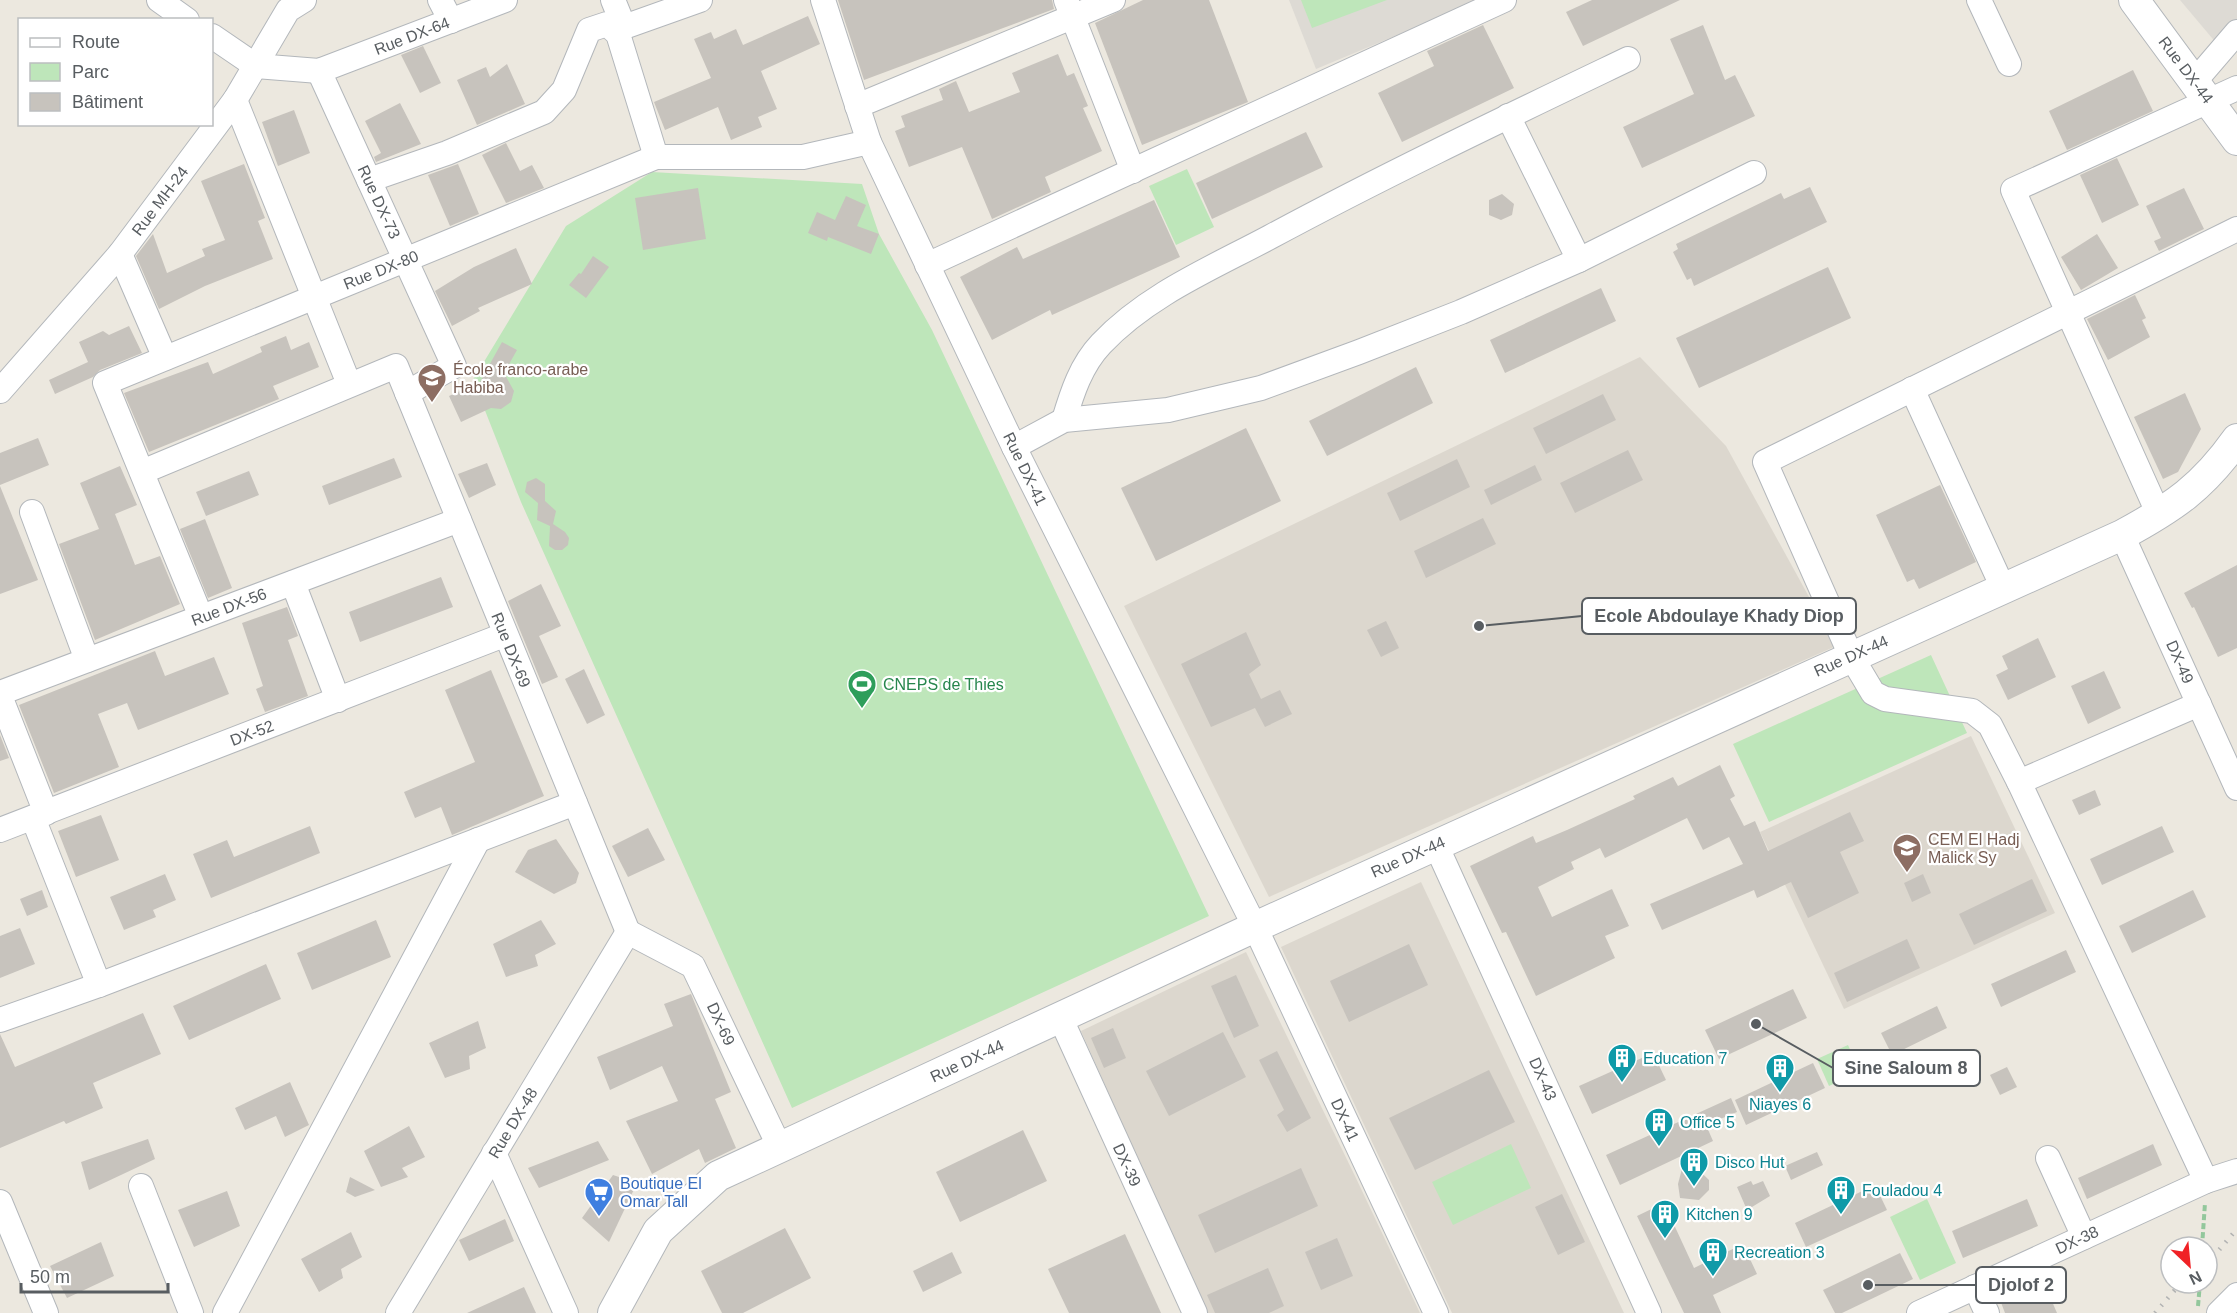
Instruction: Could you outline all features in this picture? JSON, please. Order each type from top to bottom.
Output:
[{"type":"street","points":[[159,0],[184,18]]},
{"type":"street","name":"Rue MH-24","points":[[0,391],[120,254],[235,100],[288,10],[304,0]]},
{"type":"street","name":"Rue DX-64","points":[[319,71],[445,11],[505,0]]},
{"type":"street","points":[[613,0],[656,158],[803,158],[869,142]]},
{"type":"street","points":[[369,180],[447,153],[544,112],[564,90],[589,30],[607,24],[621,30],[699,0]]},
{"type":"street","name":"Rue DX-41","points":[[823,0],[869,142],[1014,447],[1255,927]]},
{"type":"street","points":[[857,106],[1069,8],[1113,0]]},
{"type":"street","points":[[927,265],[1504,0]]},
{"type":"street","points":[[1979,0],[2010,64]]},
{"type":"street","name":"Rue DX-44","points":[[2134,0],[2237,140]]},
{"type":"street","points":[[1069,8],[1133,171]]},
{"type":"street","points":[[2202,90],[2237,32]]},
{"type":"street","points":[[213,37],[256,66],[319,71]]},
{"type":"street","points":[[1064,420],[1073,387],[1100,345],[1141,309],[1192,278],[1379,179],[1628,59]]},
{"type":"street","name":"Rue DX-73","points":[[319,71],[454,366],[407,393]]},
{"type":"street","points":[[2159,515],[2013,190],[2202,90],[2237,88]]},
{"type":"street","points":[[201,617],[142,472],[349,384],[235,100]]},
{"type":"street","points":[[1509,116],[1579,260]]},
{"type":"street","name":"Rue DX-80","points":[[142,472],[105,382],[656,158]]},
{"type":"street","points":[[1014,447],[1064,420],[1168,410],[1261,388],[1461,312],[1579,260],[1754,173]]},
{"type":"street","points":[[2206,1181],[2019,782],[1990,725],[1972,711],[1885,699],[1873,693],[1851,656],[1766,462],[2237,229]]},
{"type":"street","points":[[120,254],[165,358]]},
{"type":"street","name":"Rue DX-69","points":[[349,384],[396,366],[504,635],[628,932]]},
{"type":"street","points":[[1912,389],[2002,588]]},
{"type":"street","name":"Rue DX-44","points":[[613,1313],[658,1231],[718,1176],[1255,927],[2122,535],[2159,515],[2187,495],[2215,470],[2237,439]]},
{"type":"street","points":[[32,512],[87,660]]},
{"type":"street","name":"Rue DX-56","points":[[0,694],[459,520]]},
{"type":"street","name":"DX-49","points":[[2122,535],[2237,788]]},
{"type":"street","points":[[293,583],[338,700]]},
{"type":"street","name":"DX-52","points":[[0,830],[504,635]]},
{"type":"street","points":[[0,694],[99,985]]},
{"type":"street","points":[[2019,782],[2199,704]]},
{"type":"street","points":[[0,1020],[99,985],[575,803]]},
{"type":"street","points":[[225,1313],[478,840]]},
{"type":"street","name":"DX-43","points":[[1436,845],[1649,1313]]},
{"type":"street","name":"DX-41","points":[[1255,927],[1436,1313]]},
{"type":"street","name":"DX-69","points":[[628,932],[693,966],[780,1148]]},
{"type":"street","name":"Rue DX-48","points":[[398,1313],[628,932]]},
{"type":"street","name":"DX-39","points":[[1060,1017],[1195,1313]]},
{"type":"street","points":[[494,1153],[566,1313]]},
{"type":"street","points":[[2048,1158],[2084,1237]]},
{"type":"street","name":"DX-38","points":[[1919,1313],[2206,1181],[2237,1171]]},
{"type":"street","points":[[141,1186],[191,1313]]},
{"type":"street","points":[[0,1202],[46,1313]]},
{"type":"street","points":[[1975,1287],[1987,1313]]},
{"type":"street","points":[[2218,1313],[2237,1295]]},
{"type":"path","points":[[2203,1235],[2206,1181]]},
{"type":"path","points":[[2199,1313],[2200,1295]]},
{"type":"shaded area","points":[[1289,0],[1481,0],[1316,69]]},
{"type":"shaded area","points":[[2180,0],[2237,0],[2237,47],[2228,57]]},
{"type":"shaded area","points":[[1640,357],[1726,446],[1836,646],[1269,897],[1124,606]]},
{"type":"shaded area","name":"CEM El Hadj Malick Sy","points":[[1971,736],[2055,913],[1844,1009],[1760,832]]},
{"type":"shaded area","points":[[1421,882],[1624,1313],[1452,1313],[1281,947]]},
{"type":"shaded area","points":[[1246,952],[1420,1313],[1206,1313],[1081,1031]]},
{"type":"green space","points":[[1301,0],[1387,0],[1312,28]]},
{"type":"green space","points":[[1187,169],[1214,227],[1176,245],[1149,186]]},
{"type":"green space","name":"CNEPS de Thies","points":[[652,172],[862,184],[879,234],[932,330],[1209,916],[792,1108],[521,502],[473,380],[566,226]]},
{"type":"green space","points":[[1931,655],[1967,733],[1769,822],[1733,744]]},
{"type":"green space","points":[[1848,1045],[1860,1071],[1829,1086],[1817,1059]]},
{"type":"green space","points":[[1511,1144],[1531,1188],[1453,1225],[1432,1182]]},
{"type":"green space","points":[[1927,1199],[1956,1263],[1920,1280],[1890,1217]]},
{"type":"building","points":[[838,0],[1052,0],[1054,9],[864,80]]},
{"type":"building","points":[[1143,0],[1209,0],[1248,102],[1142,145],[1095,23]]},
{"type":"building","points":[[1592,0],[1680,0],[1583,46],[1566,12]]},
{"type":"building","points":[[808,16],[820,44],[761,71],[777,109],[758,117],[762,127],[731,140],[718,107],[665,130],[654,102],[711,78],[694,39],[711,32],[714,39],[736,29],[743,45]]},
{"type":"building","points":[[1483,25],[1514,88],[1402,142],[1378,93],[1434,66],[1427,51]]},
{"type":"building","points":[[1703,25],[1725,80],[1735,75],[1755,116],[1642,168],[1623,127],[1694,94],[1670,39]]},
{"type":"building","points":[[423,46],[441,83],[420,93],[401,55]]},
{"type":"building","points":[[1058,54],[1067,76],[1074,73],[1088,106],[1083,108],[1102,151],[1045,177],[1051,192],[992,219],[962,147],[909,167],[895,131],[905,127],[901,116],[943,100],[939,89],[956,81],[969,112],[1020,92],[1012,73]]},
{"type":"building","points":[[507,64],[525,104],[477,125],[457,80],[486,67],[490,77]]},
{"type":"building","points":[[2133,70],[2153,111],[2067,150],[2049,111]]},
{"type":"building","points":[[400,103],[421,144],[376,162],[374,157],[381,153],[365,121]]},
{"type":"building","points":[[294,110],[310,153],[278,166],[262,122]]},
{"type":"building","points":[[1306,132],[1323,167],[1212,219],[1196,183]]},
{"type":"building","points":[[506,143],[520,171],[532,165],[544,188],[506,203],[482,155]]},
{"type":"building","points":[[2117,158],[2139,205],[2102,223],[2080,175]]},
{"type":"building","points":[[244,164],[265,218],[258,221],[273,259],[205,286],[159,309],[136,256],[153,234],[167,273],[205,256],[202,249],[225,240],[201,181]]},
{"type":"building","points":[[458,164],[479,214],[450,226],[428,175]]},
{"type":"building","points":[[1810,187],[1827,222],[1694,286],[1691,278],[1687,280],[1673,252],[1678,249],[1676,244],[1781,193],[1784,199]]},
{"type":"building","points":[[698,188],[706,239],[643,250],[635,198]]},
{"type":"building","points":[[2184,188],[2204,229],[2159,251],[2154,241],[2161,238],[2146,206]]},
{"type":"building","points":[[1502,194],[1514,204],[1512,215],[1501,220],[1489,215],[1489,200]]},
{"type":"building","points":[[846,196],[866,205],[857,226],[879,234],[871,254],[828,237],[827,241],[808,233],[817,212],[835,220]]},
{"type":"building","points":[[1154,200],[1180,257],[1052,315],[1050,310],[992,340],[960,277],[1017,247],[1023,259]]},
{"type":"building","points":[[2097,234],[2118,268],[2081,290],[2061,257]]},
{"type":"building","points":[[516,248],[532,284],[478,308],[480,311],[452,326],[435,291],[474,267]]},
{"type":"building","points":[[593,256],[609,267],[586,298],[569,285],[579,273],[581,274]]},
{"type":"building","points":[[1828,267],[1851,318],[1699,388],[1676,338]]},
{"type":"building","points":[[1601,288],[1616,321],[1505,373],[1490,340]]},
{"type":"building","points":[[2135,295],[2146,318],[2142,320],[2150,337],[2108,360],[2087,319]]},
{"type":"building","points":[[129,326],[142,353],[100,370],[93,377],[55,394],[49,380],[88,362],[79,342],[103,331],[109,335]]},
{"type":"building","points":[[286,336],[291,350],[309,342],[319,367],[273,386],[279,399],[149,452],[124,393],[208,362],[213,374],[262,352],[260,347]]},
{"type":"building","points":[[502,342],[517,350],[504,373],[514,391],[511,402],[501,409],[491,408],[461,422],[449,396],[480,382]]},
{"type":"building","points":[[1416,367],[1433,403],[1327,456],[1309,421]]},
{"type":"building","points":[[2185,393],[2201,429],[2178,472],[2163,479],[2134,417]]},
{"type":"building","points":[[1603,394],[1616,420],[1546,454],[1533,428]]},
{"type":"building","points":[[1246,428],[1281,501],[1156,561],[1121,488]]},
{"type":"building","points":[[38,438],[49,465],[0,485],[0,453]]},
{"type":"building","points":[[1628,450],[1643,480],[1575,513],[1560,483]]},
{"type":"building","points":[[394,458],[402,477],[329,505],[322,486]]},
{"type":"building","points":[[1457,459],[1470,487],[1400,521],[1387,493]]},
{"type":"building","points":[[487,463],[496,485],[469,498],[458,474]]},
{"type":"building","points":[[1535,465],[1542,480],[1491,505],[1484,490]]},
{"type":"building","points":[[120,466],[137,505],[115,514],[135,565],[160,556],[180,604],[95,640],[59,544],[99,529],[80,483]]},
{"type":"building","points":[[249,471],[259,495],[206,516],[196,492]]},
{"type":"building","points":[[536,478],[545,484],[545,501],[556,511],[553,524],[565,532],[569,538],[568,545],[562,550],[555,550],[549,546],[550,526],[537,520],[538,503],[525,492],[527,482]]},
{"type":"building","points":[[1940,485],[1976,562],[1919,589],[1914,579],[1907,582],[1876,515]]},
{"type":"building","points":[[0,486],[38,580],[0,594]]},
{"type":"building","points":[[1483,518],[1496,544],[1426,578],[1414,551]]},
{"type":"building","points":[[205,519],[232,588],[208,598],[180,529]]},
{"type":"building","points":[[2237,565],[2237,648],[2218,657],[2194,607],[2192,608],[2184,593]]},
{"type":"building","points":[[441,577],[453,607],[360,642],[349,612]]},
{"type":"building","points":[[541,584],[561,626],[539,636],[558,677],[542,684],[508,601]]},
{"type":"building","points":[[287,607],[298,636],[288,640],[308,696],[265,712],[256,689],[263,686],[242,623]]},
{"type":"building","points":[[1386,621],[1399,648],[1381,657],[1367,630]]},
{"type":"building","points":[[1246,632],[1261,665],[1249,674],[1261,699],[1280,690],[1292,714],[1265,727],[1255,708],[1211,727],[1181,664]]},
{"type":"building","points":[[2038,638],[2056,677],[2008,700],[1996,675],[2008,669],[2002,656]]},
{"type":"building","points":[[155,651],[165,676],[214,657],[229,694],[138,730],[127,703],[98,714],[119,767],[54,793],[19,705]]},
{"type":"building","points":[[584,669],[605,715],[587,724],[565,679]]},
{"type":"building","points":[[491,670],[544,796],[452,835],[441,807],[415,818],[404,792],[475,762],[445,690]]},
{"type":"building","points":[[2104,671],[2121,708],[2088,724],[2071,686]]},
{"type":"building","points":[[0,735],[9,758],[0,761]]},
{"type":"building","points":[[1720,765],[1735,796],[1730,799],[1744,826],[1755,821],[1768,851],[1850,812],[1864,841],[1840,852],[1859,893],[1808,918],[1791,882],[1757,898],[1754,890],[1662,930],[1650,904],[1743,864],[1729,837],[1703,850],[1687,818],[1605,858],[1600,848],[1571,862],[1574,869],[1538,887],[1552,917],[1612,889],[1629,926],[1605,936],[1615,958],[1536,996],[1506,932],[1502,933],[1470,866],[1533,836],[1536,843],[1567,830],[1635,799],[1633,796],[1673,777],[1678,786]]},
{"type":"building","points":[[2095,790],[2101,805],[2079,815],[2072,800]]},
{"type":"building","points":[[101,815],[119,860],[76,877],[58,831]]},
{"type":"building","points":[[310,826],[320,853],[211,898],[193,854],[227,840],[234,857]]},
{"type":"building","points":[[2162,826],[2174,852],[2102,885],[2090,859]]},
{"type":"building","points":[[648,828],[665,860],[628,877],[612,846]]},
{"type":"building","points":[[556,839],[579,873],[576,883],[554,894],[515,872],[528,850]]},
{"type":"building","points":[[165,874],[176,900],[153,910],[156,917],[124,930],[110,897]]},
{"type":"building","points":[[1923,874],[1931,893],[1912,902],[1904,883]]},
{"type":"building","points":[[2032,879],[2047,911],[1974,945],[1959,914]]},
{"type":"building","points":[[42,890],[48,907],[27,916],[20,899]]},
{"type":"building","points":[[2193,890],[2206,917],[2132,953],[2119,926]]},
{"type":"building","points":[[376,920],[391,957],[312,990],[297,953]]},
{"type":"building","points":[[541,920],[556,944],[535,955],[538,966],[506,977],[493,944]]},
{"type":"building","points":[[20,928],[35,964],[0,978],[0,936]]},
{"type":"building","points":[[1907,939],[1920,968],[1847,1002],[1834,973]]},
{"type":"building","points":[[1409,944],[1428,985],[1349,1022],[1330,981]]},
{"type":"building","points":[[2066,950],[2076,972],[2001,1007],[1991,984]]},
{"type":"building","points":[[266,964],[281,999],[189,1040],[173,1006]]},
{"type":"building","points":[[1236,975],[1259,1026],[1234,1038],[1211,986]]},
{"type":"building","points":[[1793,989],[1807,1018],[1719,1059],[1705,1030]]},
{"type":"building","points":[[691,994],[731,1092],[715,1099],[736,1148],[705,1163],[699,1149],[652,1174],[626,1121],[678,1101],[662,1066],[610,1090],[597,1057],[673,1026],[664,1004]]},
{"type":"building","points":[[1937,1006],[1947,1028],[1892,1055],[1881,1033]]},
{"type":"building","points":[[143,1013],[161,1054],[93,1083],[103,1108],[66,1124],[64,1121],[0,1148],[0,1034],[15,1067]]},
{"type":"building","points":[[478,1021],[486,1048],[469,1056],[470,1069],[445,1078],[429,1043]]},
{"type":"building","points":[[1113,1028],[1126,1058],[1104,1068],[1091,1038]]},
{"type":"building","points":[[1223,1032],[1246,1077],[1169,1116],[1146,1071]]},
{"type":"building","points":[[1277,1051],[1311,1118],[1287,1132],[1277,1115],[1284,1110],[1259,1060]]},
{"type":"building","name":"Education 7","points":[[1653,1053],[1666,1080],[1592,1114],[1579,1086]]},
{"type":"building","name":"Niayes 6","points":[[1813,1063],[1825,1088],[1746,1125],[1735,1100]]},
{"type":"building","points":[[2007,1067],[2017,1087],[2000,1095],[1990,1075]]},
{"type":"building","points":[[1489,1070],[1515,1122],[1415,1170],[1389,1118]]},
{"type":"building","points":[[290,1082],[309,1125],[285,1137],[276,1116],[245,1130],[235,1108]]},
{"type":"building","name":"Office 5","points":[[1731,1098],[1737,1112],[1706,1125],[1713,1141],[1620,1185],[1606,1155]]},
{"type":"building","points":[[409,1126],[425,1157],[402,1168],[408,1177],[381,1187],[364,1151]]},
{"type":"building","points":[[1023,1130],[1047,1181],[960,1222],[936,1172]]},
{"type":"building","points":[[148,1139],[155,1159],[89,1190],[81,1162]]},
{"type":"building","points":[[598,1141],[609,1160],[539,1188],[528,1168]]},
{"type":"building","points":[[2153,1144],[2162,1165],[2087,1199],[2078,1178]]},
{"type":"building","points":[[1817,1152],[1823,1165],[1791,1180],[1785,1166]]},
{"type":"building","name":"Disco Hut","points":[[1685,1157],[1709,1180],[1709,1190],[1699,1200],[1680,1198],[1678,1184]]},
{"type":"building","points":[[1301,1168],[1318,1206],[1215,1253],[1198,1215]]},
{"type":"building","points":[[613,1175],[637,1183],[609,1242],[582,1218]]},
{"type":"building","points":[[350,1177],[375,1190],[355,1197],[346,1192]]},
{"type":"building","points":[[1751,1181],[1753,1185],[1763,1181],[1770,1196],[1747,1210],[1737,1187]]},
{"type":"building","name":"Fouladou 4","points":[[1875,1185],[1887,1210],[1806,1247],[1795,1223]]},
{"type":"building","points":[[227,1191],[240,1226],[194,1247],[178,1210]]},
{"type":"building","points":[[1562,1194],[1585,1242],[1558,1255],[1535,1207]]},
{"type":"building","points":[[2027,1199],[2038,1226],[1963,1258],[1952,1231]]},
{"type":"building","points":[[1664,1203],[1694,1268],[1743,1244],[1757,1274],[1713,1295],[1721,1313],[1684,1313],[1637,1216]]},
{"type":"building","points":[[505,1219],[514,1241],[469,1261],[459,1240]]},
{"type":"building","points":[[785,1228],[811,1278],[743,1313],[722,1313],[701,1271]]},
{"type":"building","points":[[351,1232],[362,1257],[341,1269],[343,1278],[319,1292],[301,1259]]},
{"type":"building","points":[[1125,1234],[1161,1313],[1069,1313],[1048,1269]]},
{"type":"building","points":[[1337,1238],[1353,1276],[1321,1290],[1305,1252]]},
{"type":"building","points":[[101,1242],[114,1276],[67,1298],[50,1266]]},
{"type":"building","points":[[952,1252],[962,1273],[923,1292],[913,1271]]},
{"type":"building","points":[[1900,1253],[1913,1279],[1842,1313],[1835,1313],[1823,1290]]},
{"type":"building","points":[[1268,1268],[1284,1306],[1269,1313],[1215,1313],[1207,1295]]},
{"type":"building","points":[[2044,1283],[2057,1313],[2005,1313],[2000,1300]]},
{"type":"building","points":[[524,1287],[536,1313],[467,1313]]},
{"type":"railway","points":[[2219,1250],[2237,1229]]},
{"type":"railway","points":[[2155,1313],[2171,1295]]},
{"type":"place","name":"École franco-arabe Habiba","points":[[432,404]]},
{"type":"place","name":"Ecole Abdoulaye Khady Diop","points":[[1479,626]]},
{"type":"place","name":"CNEPS de Thies","points":[[862,710]]},
{"type":"place","name":"CEM El Hadj Malick Sy","points":[[1907,874]]},
{"type":"place","name":"Sine Saloum 8","points":[[1756,1024]]},
{"type":"place","name":"Education 7","points":[[1622,1084]]},
{"type":"place","name":"Niayes 6","points":[[1780,1094]]},
{"type":"place","name":"Office 5","points":[[1659,1148]]},
{"type":"place","name":"Disco Hut","points":[[1694,1188]]},
{"type":"place","name":"Fouladou 4","points":[[1841,1216]]},
{"type":"place","name":"Boutique El Omar Tall","points":[[599,1218]]},
{"type":"place","name":"Kitchen 9","points":[[1665,1240]]},
{"type":"place","name":"Recreation 3","points":[[1713,1278]]},
{"type":"place","name":"Djolof 2","points":[[1868,1285]]}]
